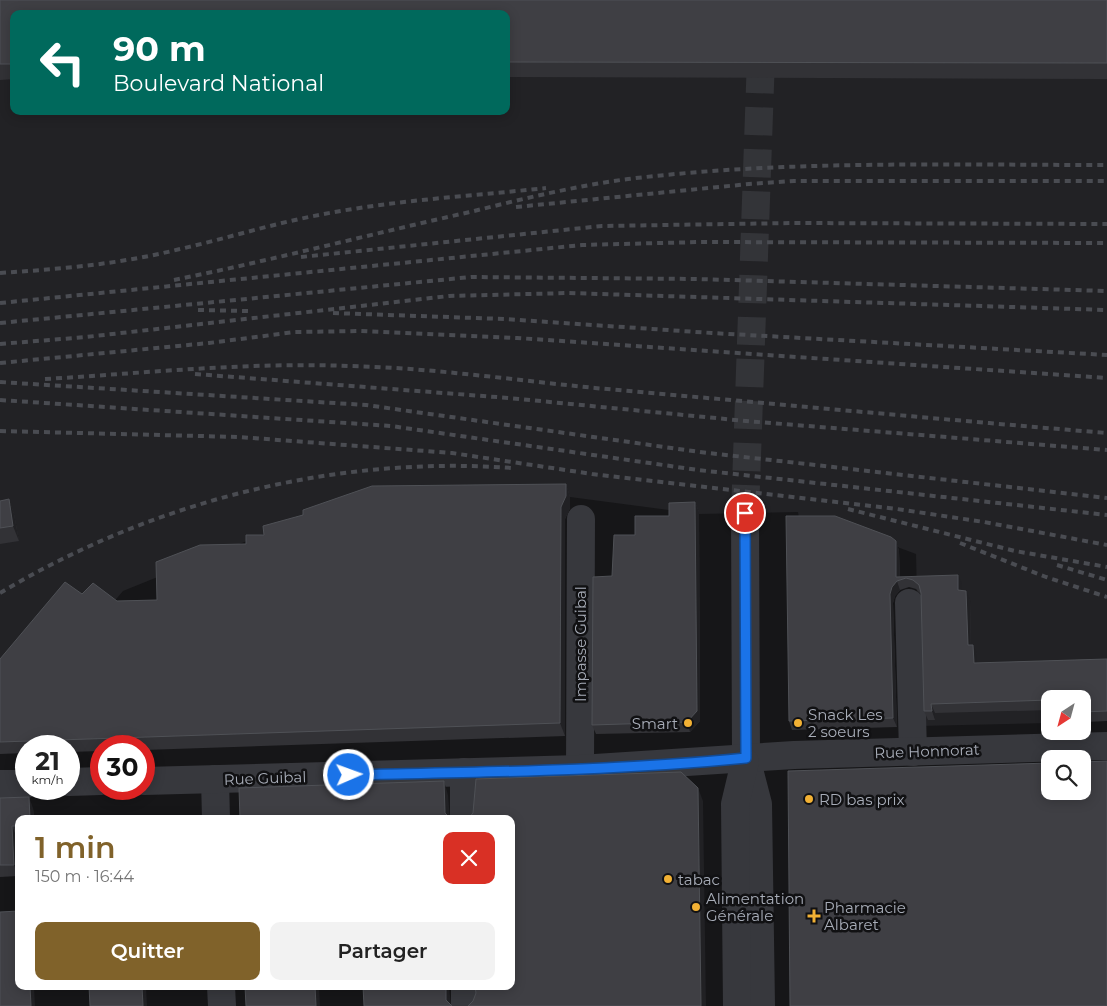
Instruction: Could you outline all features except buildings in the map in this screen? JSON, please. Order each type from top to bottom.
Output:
[{"type":"street","points":[[736,1006],[735,804],[746,758],[745,513]]},
{"type":"street","name":"Impasse Guibal","points":[[580,769],[581,519]]},
{"type":"street","points":[[909,603],[913,752]]},
{"type":"street","name":"Rue Honnorat","points":[[746,758],[1107,746]]},
{"type":"street","points":[[746,758],[758,804],[761,1006]]},
{"type":"street","name":"Rue Guibal","points":[[155,780],[580,769],[746,758]]},
{"type":"street","points":[[464,772],[464,815]]},
{"type":"street","points":[[215,779],[216,815]]},
{"type":"street","points":[[0,784],[15,784]]},
{"type":"street","points":[[222,990],[222,1006]]},
{"type":"street","points":[[465,990],[465,1006]]},
{"type":"shaded area","points":[[0,0],[1107,0],[1107,721],[1091,722],[1091,690],[1041,690],[1041,723],[920,726],[916,554],[838,525],[800,526],[798,512],[699,514],[570,497],[507,496],[323,510],[123,591],[0,736]]},
{"type":"tunnel","points":[[745,513],[763,0]]},
{"type":"railway","points":[[174,280],[549,193],[628,179],[688,173],[807,166],[927,164],[1107,165]]},
{"type":"railway","points":[[516,207],[794,181],[1107,181]]},
{"type":"railway","points":[[0,273],[68,268],[136,259],[288,222],[351,209],[546,188]]},
{"type":"railway","points":[[301,257],[602,226],[792,223],[1107,224]]},
{"type":"railway","points":[[0,303],[582,245],[700,242],[1107,243]]},
{"type":"railway","points":[[0,323],[471,277],[697,279],[1107,291]]},
{"type":"railway","points":[[0,344],[86,337],[449,296],[569,293],[1107,310]]},
{"type":"railway","points":[[198,310],[248,311]]},
{"type":"railway","points":[[333,313],[504,319],[712,333],[1107,355]]},
{"type":"railway","points":[[0,363],[209,343],[295,332],[361,331],[517,338],[1107,378]]},
{"type":"railway","points":[[45,379],[236,367],[312,365],[381,367],[595,388],[1107,433]]},
{"type":"railway","points":[[195,374],[509,398],[746,421],[1107,450]]},
{"type":"railway","points":[[0,382],[366,405],[700,452],[1107,498]]},
{"type":"railway","points":[[0,400],[391,426],[698,470],[1107,515]]},
{"type":"railway","points":[[0,431],[239,437],[452,453],[592,474],[897,509],[984,522],[1107,545]]},
{"type":"railway","points":[[0,593],[58,561],[119,533],[182,510],[246,492],[312,478],[378,469],[445,466],[512,468]]},
{"type":"railway","points":[[848,509],[1015,551],[1107,567]]},
{"type":"railway","points":[[960,543],[1046,577],[1107,597]]},
{"type":"railway","points":[[1057,565],[1107,580]]},
{"type":"place","name":"Smart","points":[[688,723]]},
{"type":"place","name":"Snack Les 2 soeurs","points":[[798,723]]},
{"type":"place","name":"RD bas prix","points":[[809,799]]},
{"type":"place","name":"tabac","points":[[668,879]]},
{"type":"place","name":"Alimentation Générale","points":[[696,907]]},
{"type":"place","name":"Pharmacie Albaret","points":[[814,916]]},
{"type":"route","points":[[349,775],[580,769],[746,758],[745,513]]}]
